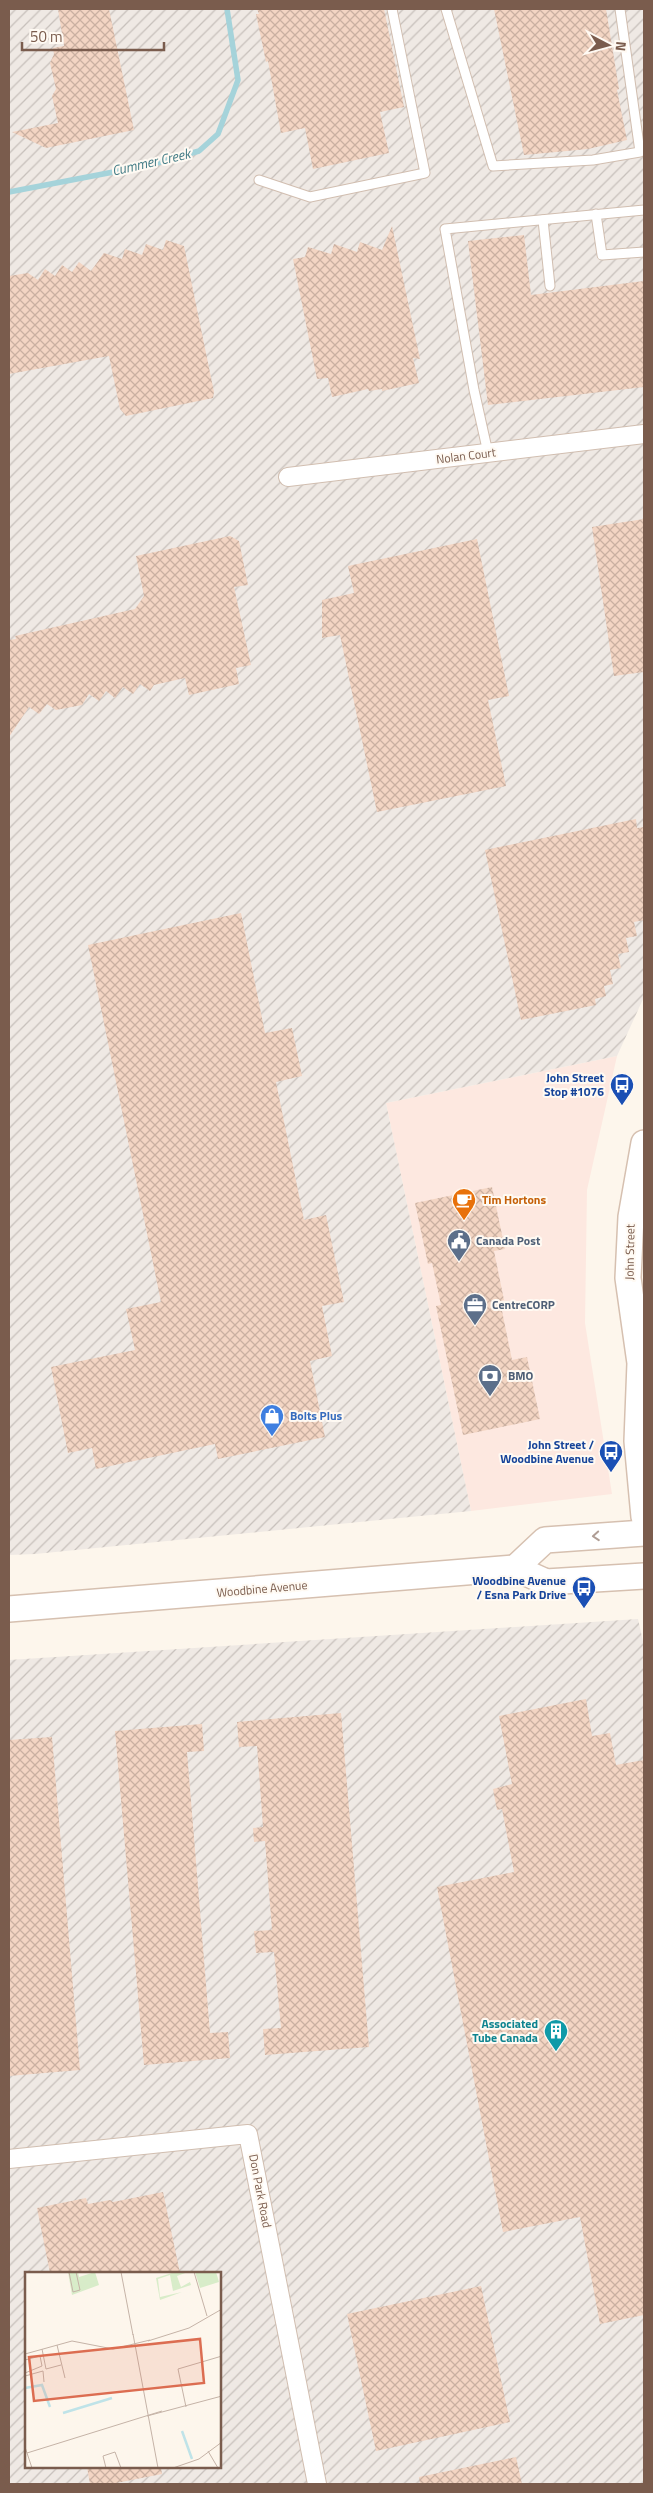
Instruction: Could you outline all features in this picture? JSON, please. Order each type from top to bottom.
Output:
[{"type":"main road","name":"John Street","points":[[644,1143],[631,1217],[628,1278],[642,1369],[637,1441],[644,1517]]},
{"type":"main road","points":[[515,1568],[545,1540],[644,1533]]},
{"type":"main road","name":"Woodbine Avenue","points":[[9,1610],[515,1568],[546,1582],[644,1576]]},
{"type":"street","name":"Nolan Court","points":[[288,477],[644,434]]},
{"type":"street","name":"Don Park Road","points":[[9,2159],[248,2134],[317,2484]]},
{"type":"lane","points":[[259,180],[310,198],[425,173],[392,9]]},
{"type":"lane","points":[[446,9],[493,166],[593,160],[640,152],[620,9]]},
{"type":"lane","points":[[488,453],[474,390],[445,229],[644,210]]},
{"type":"lane","points":[[596,214],[602,255],[644,252]]},
{"type":"lane","points":[[543,220],[550,286]]},
{"type":"shaded area","points":[[9,9],[644,9],[644,997],[617,1056],[386,1103],[471,1511],[9,1555]]},
{"type":"shaded area","points":[[617,1056],[587,1190],[585,1323],[612,1494],[471,1511],[386,1103]]},
{"type":"shaded area","points":[[638,1619],[644,1646],[644,2484],[9,2484],[9,1660]]},
{"type":"building","points":[[58,9],[109,9],[134,130],[46,148],[12,132],[58,123],[52,96],[56,89],[50,63],[54,54],[53,48],[64,46]]},
{"type":"building","points":[[257,9],[384,9],[404,107],[380,112],[389,153],[313,169],[305,128],[281,133],[268,61],[266,62],[256,14],[259,14]]},
{"type":"building","points":[[494,9],[606,9],[619,89],[617,90],[627,140],[588,149],[524,155]]},
{"type":"building","points":[[392,226],[420,359],[413,358],[419,383],[382,391],[382,389],[369,391],[368,389],[332,397],[328,378],[317,379],[293,259],[305,257],[308,247],[331,254],[334,244],[357,252],[360,242],[382,250]]},
{"type":"building","points":[[524,235],[531,295],[644,281],[644,387],[488,405],[468,241]]},
{"type":"building","points":[[166,240],[184,246],[214,392],[213,398],[126,416],[120,409],[109,356],[9,374],[9,276],[28,273],[38,280],[45,269],[55,276],[62,265],[72,272],[79,262],[91,271],[104,253],[122,259],[125,249],[142,255],[146,244],[163,250]]},
{"type":"building","points":[[644,519],[644,672],[614,676],[592,527]]},
{"type":"building","points":[[230,536],[239,541],[248,585],[234,587],[251,665],[236,668],[239,684],[189,695],[185,678],[154,685],[150,691],[140,684],[133,694],[123,687],[115,698],[106,691],[99,701],[89,694],[82,705],[56,710],[47,704],[39,714],[29,707],[9,737],[9,640],[16,639],[15,636],[135,609],[144,596],[136,556]]},
{"type":"building","points":[[477,539],[509,696],[488,700],[506,786],[377,812],[340,635],[322,638],[322,600],[354,593],[348,566]]},
{"type":"building","points":[[636,819],[637,828],[644,827],[644,920],[634,922],[637,936],[626,938],[629,952],[618,954],[621,968],[610,970],[613,984],[604,986],[606,996],[595,999],[596,1005],[521,1020],[485,850]]},
{"type":"building","points":[[241,913],[265,1033],[292,1028],[302,1076],[276,1082],[304,1220],[326,1215],[344,1302],[322,1306],[332,1356],[310,1361],[325,1437],[218,1459],[215,1444],[96,1469],[92,1448],[68,1453],[51,1367],[135,1350],[126,1309],[161,1302],[88,945]]},
{"type":"building","points":[[492,1187],[505,1249],[494,1251],[504,1300],[500,1301],[512,1360],[527,1357],[540,1419],[463,1435],[436,1306],[441,1305],[432,1263],[428,1264],[415,1203]]},
{"type":"building","name":"Associated Tube Canada","points":[[586,1699],[592,1736],[610,1733],[616,1765],[644,1760],[644,2315],[600,2324],[580,2217],[503,2232],[437,1887],[514,1872],[502,1809],[497,1810],[493,1789],[512,1784],[499,1716]]},
{"type":"building","points":[[341,1713],[369,2047],[265,2055],[263,2029],[281,2028],[274,1952],[256,1953],[254,1931],[272,1930],[265,1841],[254,1842],[253,1828],[263,1827],[257,1746],[239,1747],[237,1722]]},
{"type":"building","points":[[202,1724],[204,1751],[187,1752],[210,2033],[228,2032],[230,2058],[144,2065],[115,1731]]},
{"type":"building","points":[[52,1737],[80,2070],[9,2076],[9,1740]]},
{"type":"building","points":[[163,2192],[180,2272],[50,2272],[37,2208],[86,2198],[88,2204],[110,2200],[113,2202]]},
{"type":"building","points":[[481,2286],[510,2422],[376,2451],[347,2314]]},
{"type":"building","points":[[516,2457],[522,2484],[420,2484],[419,2477]]},
{"type":"building","points":[[87,2468],[161,2468],[162,2474],[111,2484],[90,2484]]},
{"type":"waterway","name":"Cummer Creek","points":[[9,192],[150,165],[199,151],[218,134],[238,80],[227,9]]},
{"type":"place","name":"John Street Stop #1076","points":[[622,1106]]},
{"type":"place","name":"Tim Hortons","points":[[464,1221]]},
{"type":"place","name":"Canada Post","points":[[459,1262]]},
{"type":"place","name":"CentreCORP","points":[[475,1326]]},
{"type":"place","name":"BMO","points":[[490,1397]]},
{"type":"place","name":"Bolts Plus","points":[[272,1437]]},
{"type":"place","name":"John Street / Woodbine Avenue","points":[[611,1473]]},
{"type":"place","name":"Woodbine Avenue / Esna Park Drive","points":[[584,1609]]},
{"type":"place","name":"Associated Tube Canada","points":[[556,2052]]}]
